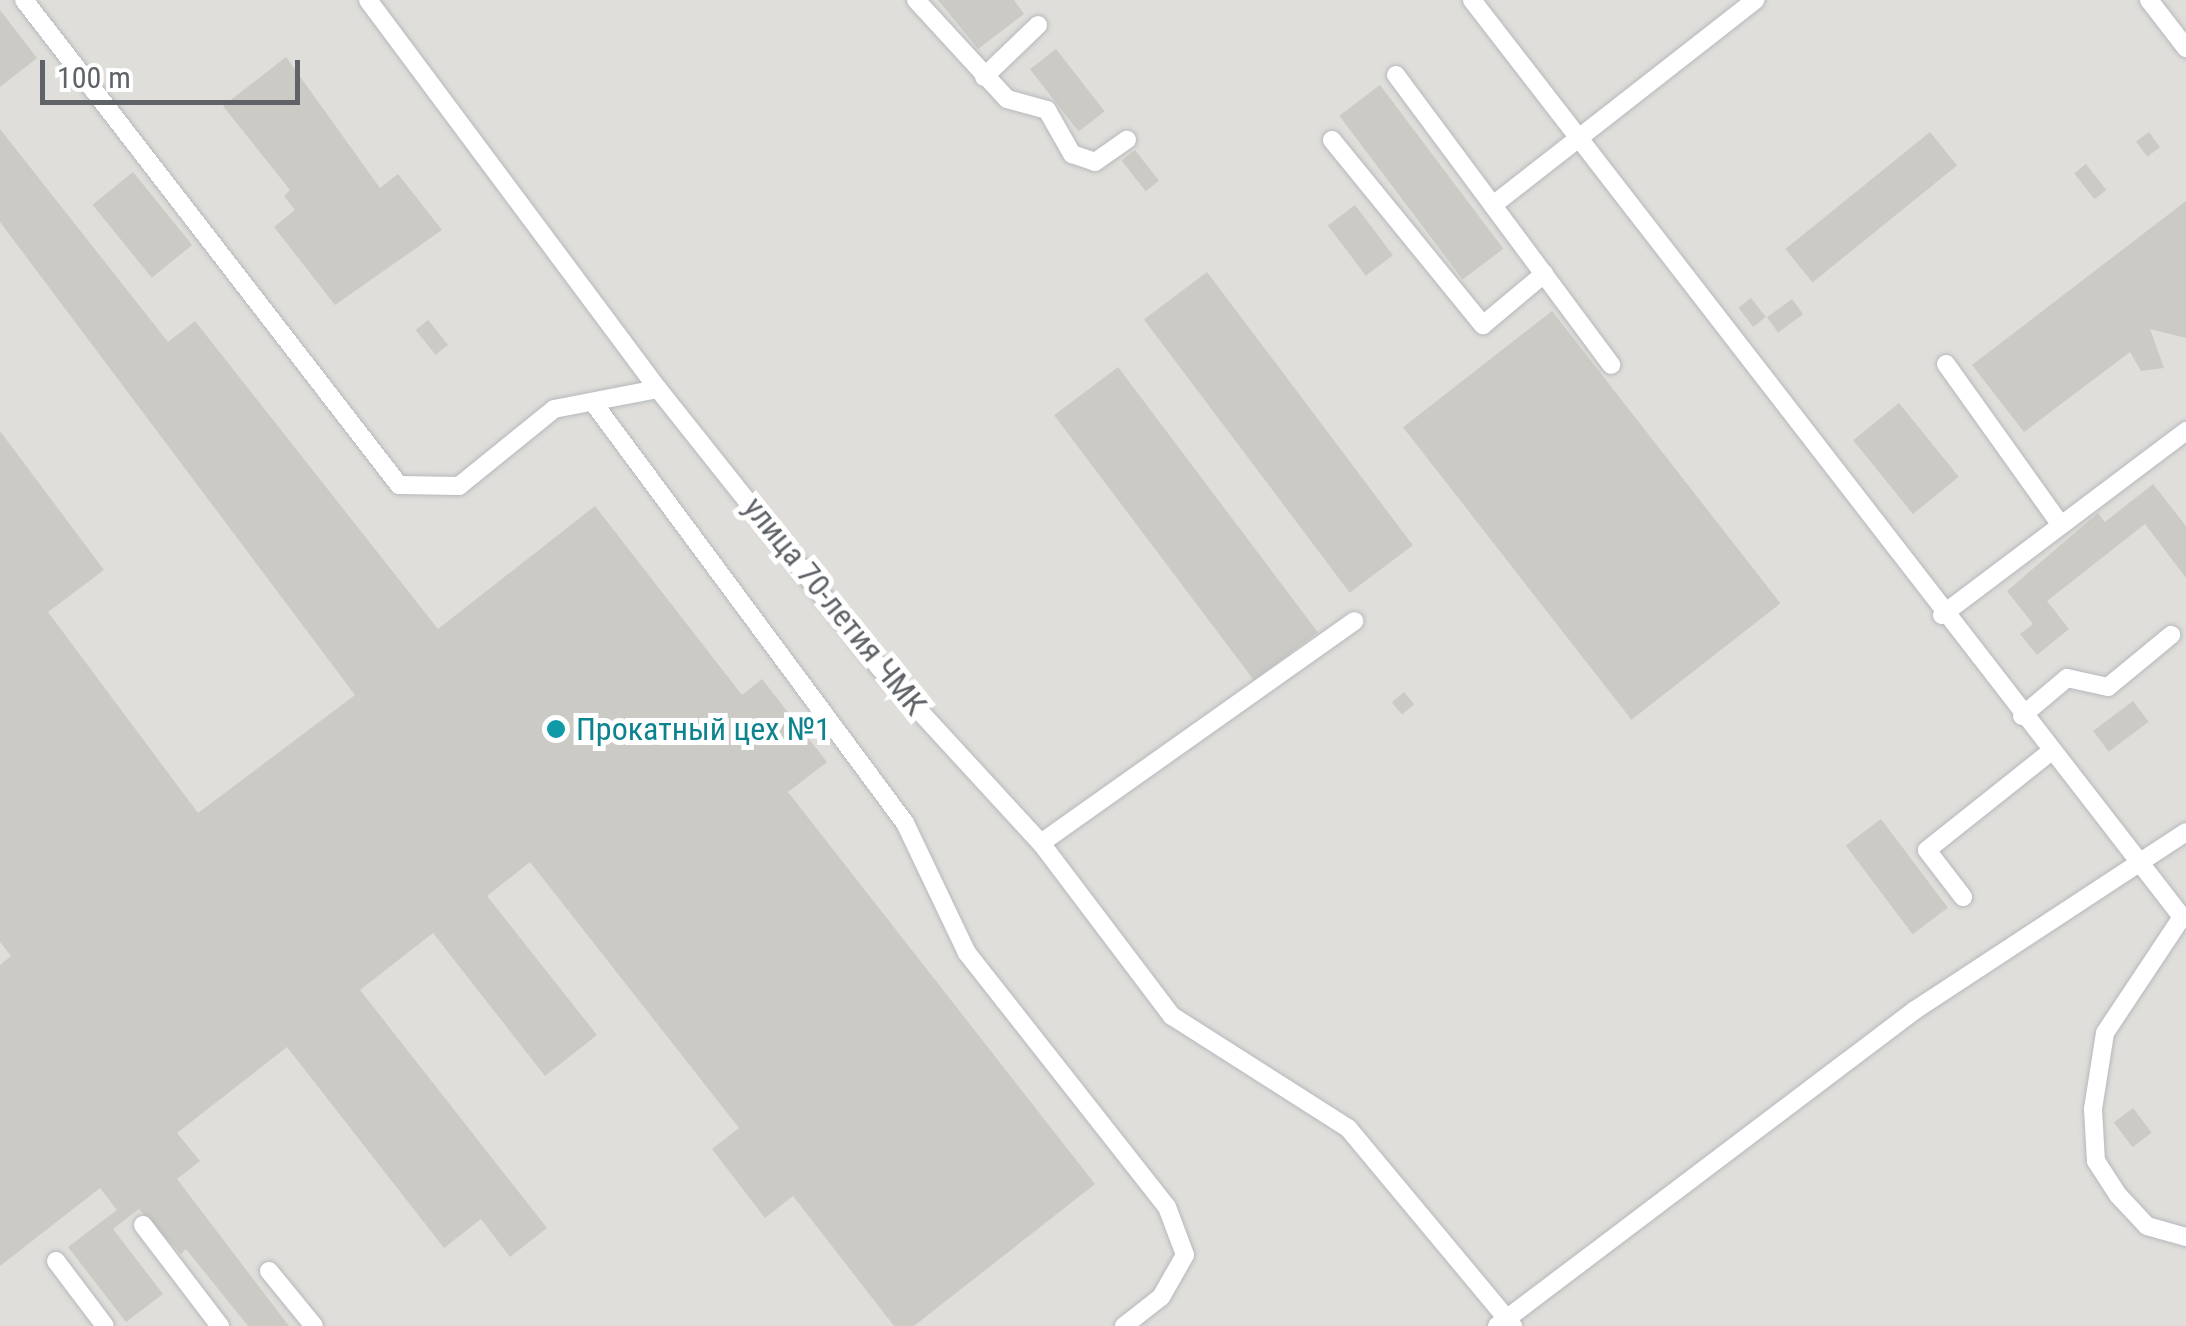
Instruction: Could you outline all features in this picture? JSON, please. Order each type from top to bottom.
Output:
[{"type":"street","points":[[24,0],[399,485],[460,486],[531,423],[658,389]]},
{"type":"street","name":"улица 70-летия ЧМК","points":[[368,0],[658,389],[879,667],[1040,843],[1172,1016],[1365,1146],[1506,1323]]},
{"type":"street","points":[[916,0],[1007,99],[1047,110],[1072,154],[1095,162],[1127,140]]},
{"type":"street","points":[[1472,0],[1942,616],[2182,917],[2105,1033],[2096,1161],[2147,1226],[2186,1237]]},
{"type":"street","points":[[1494,205],[1755,0]]},
{"type":"street","points":[[2149,0],[2186,48]]},
{"type":"street","points":[[984,77],[1038,25]]},
{"type":"street","points":[[1396,75],[1611,365]]},
{"type":"street","points":[[1332,140],[1483,324],[1544,274]]},
{"type":"street","points":[[1946,364],[2061,525]]},
{"type":"street","points":[[596,405],[905,822],[967,954],[1167,1207],[1185,1255],[1161,1296],[1124,1326]]},
{"type":"street","points":[[1942,616],[2186,431]]},
{"type":"street","points":[[1040,843],[1354,621]]},
{"type":"street","points":[[2022,716],[2068,678],[2108,686],[2171,635]]},
{"type":"street","points":[[1963,898],[1927,850],[2050,752]]},
{"type":"street","points":[[1506,1323],[1915,1010],[2140,867],[2186,833]]},
{"type":"street","points":[[144,1224],[218,1325]]},
{"type":"street","points":[[56,1261],[105,1326]]},
{"type":"street","points":[[269,1270],[314,1326]]},
{"type":"shaded area","points":[[0,0],[2186,0],[2186,1326],[0,1326]]},
{"type":"building","points":[[938,0],[1014,0],[1024,14],[978,49]]},
{"type":"building","points":[[0,10],[37,58],[0,87]]},
{"type":"building","points":[[1056,49],[1105,111],[1079,132],[1030,69]]},
{"type":"building","points":[[286,57],[380,188],[398,174],[442,230],[335,305],[274,227],[295,210],[284,196],[290,190],[223,106]]},
{"type":"building","points":[[1380,85],[1503,249],[1463,279],[1339,116]]},
{"type":"building","name":"Прокатный цех №1","points":[[0,129],[168,342],[195,321],[438,629],[595,506],[742,695],[762,679],[827,762],[788,792],[1095,1184],[914,1326],[894,1326],[793,1196],[765,1218],[712,1149],[739,1128],[530,862],[487,896],[597,1035],[545,1076],[433,933],[360,990],[547,1228],[510,1257],[481,1219],[444,1248],[287,1047],[177,1133],[200,1161],[177,1179],[289,1326],[248,1326],[186,1249],[181,1254],[139,1209],[113,1229],[163,1294],[126,1322],[68,1247],[117,1210],[100,1188],[0,1266],[0,965],[11,956],[0,942],[0,431],[104,570],[48,612],[198,813],[355,695],[0,222]]},
{"type":"building","points":[[1930,132],[1957,165],[1813,282],[1785,249]]},
{"type":"building","points":[[2149,132],[2160,147],[2147,157],[2136,141]]},
{"type":"building","points":[[1135,150],[1159,181],[1146,191],[1122,160]]},
{"type":"building","points":[[2086,164],[2106,190],[2094,199],[2074,173]]},
{"type":"building","points":[[133,172],[192,245],[152,278],[93,205]]},
{"type":"building","points":[[2186,201],[2186,338],[2150,329],[2164,368],[2141,371],[2130,352],[2024,432],[1972,365]]},
{"type":"building","points":[[1355,205],[1393,255],[1366,276],[1328,225]]},
{"type":"building","points":[[1207,272],[1413,545],[1350,593],[1144,320]]},
{"type":"building","points":[[1751,298],[1766,317],[1753,327],[1738,308]]},
{"type":"building","points":[[1792,299],[1803,314],[1778,333],[1767,317]]},
{"type":"building","points":[[1552,311],[1780,603],[1631,720],[1403,427]]},
{"type":"building","points":[[428,320],[448,345],[436,355],[416,330]]},
{"type":"building","points":[[1118,367],[1318,632],[1254,680],[1054,415]]},
{"type":"building","points":[[1899,403],[1959,477],[1913,514],[1853,440]]},
{"type":"building","points":[[2153,484],[2186,526],[2186,578],[2145,524],[2047,601],[2069,629],[2037,655],[2020,634],[2033,624],[2007,591],[2098,513],[2105,522]]},
{"type":"building","points":[[1404,692],[1414,704],[1402,715],[1392,702]]},
{"type":"building","points":[[2133,701],[2149,722],[2109,752],[2093,731]]},
{"type":"building","points":[[1881,819],[1948,908],[1913,934],[1846,845]]},
{"type":"building","points":[[2133,1108],[2152,1133],[2132,1147],[2114,1122]]},
{"type":"place","name":"Прокатный цех №1","points":[[556,729]]}]
